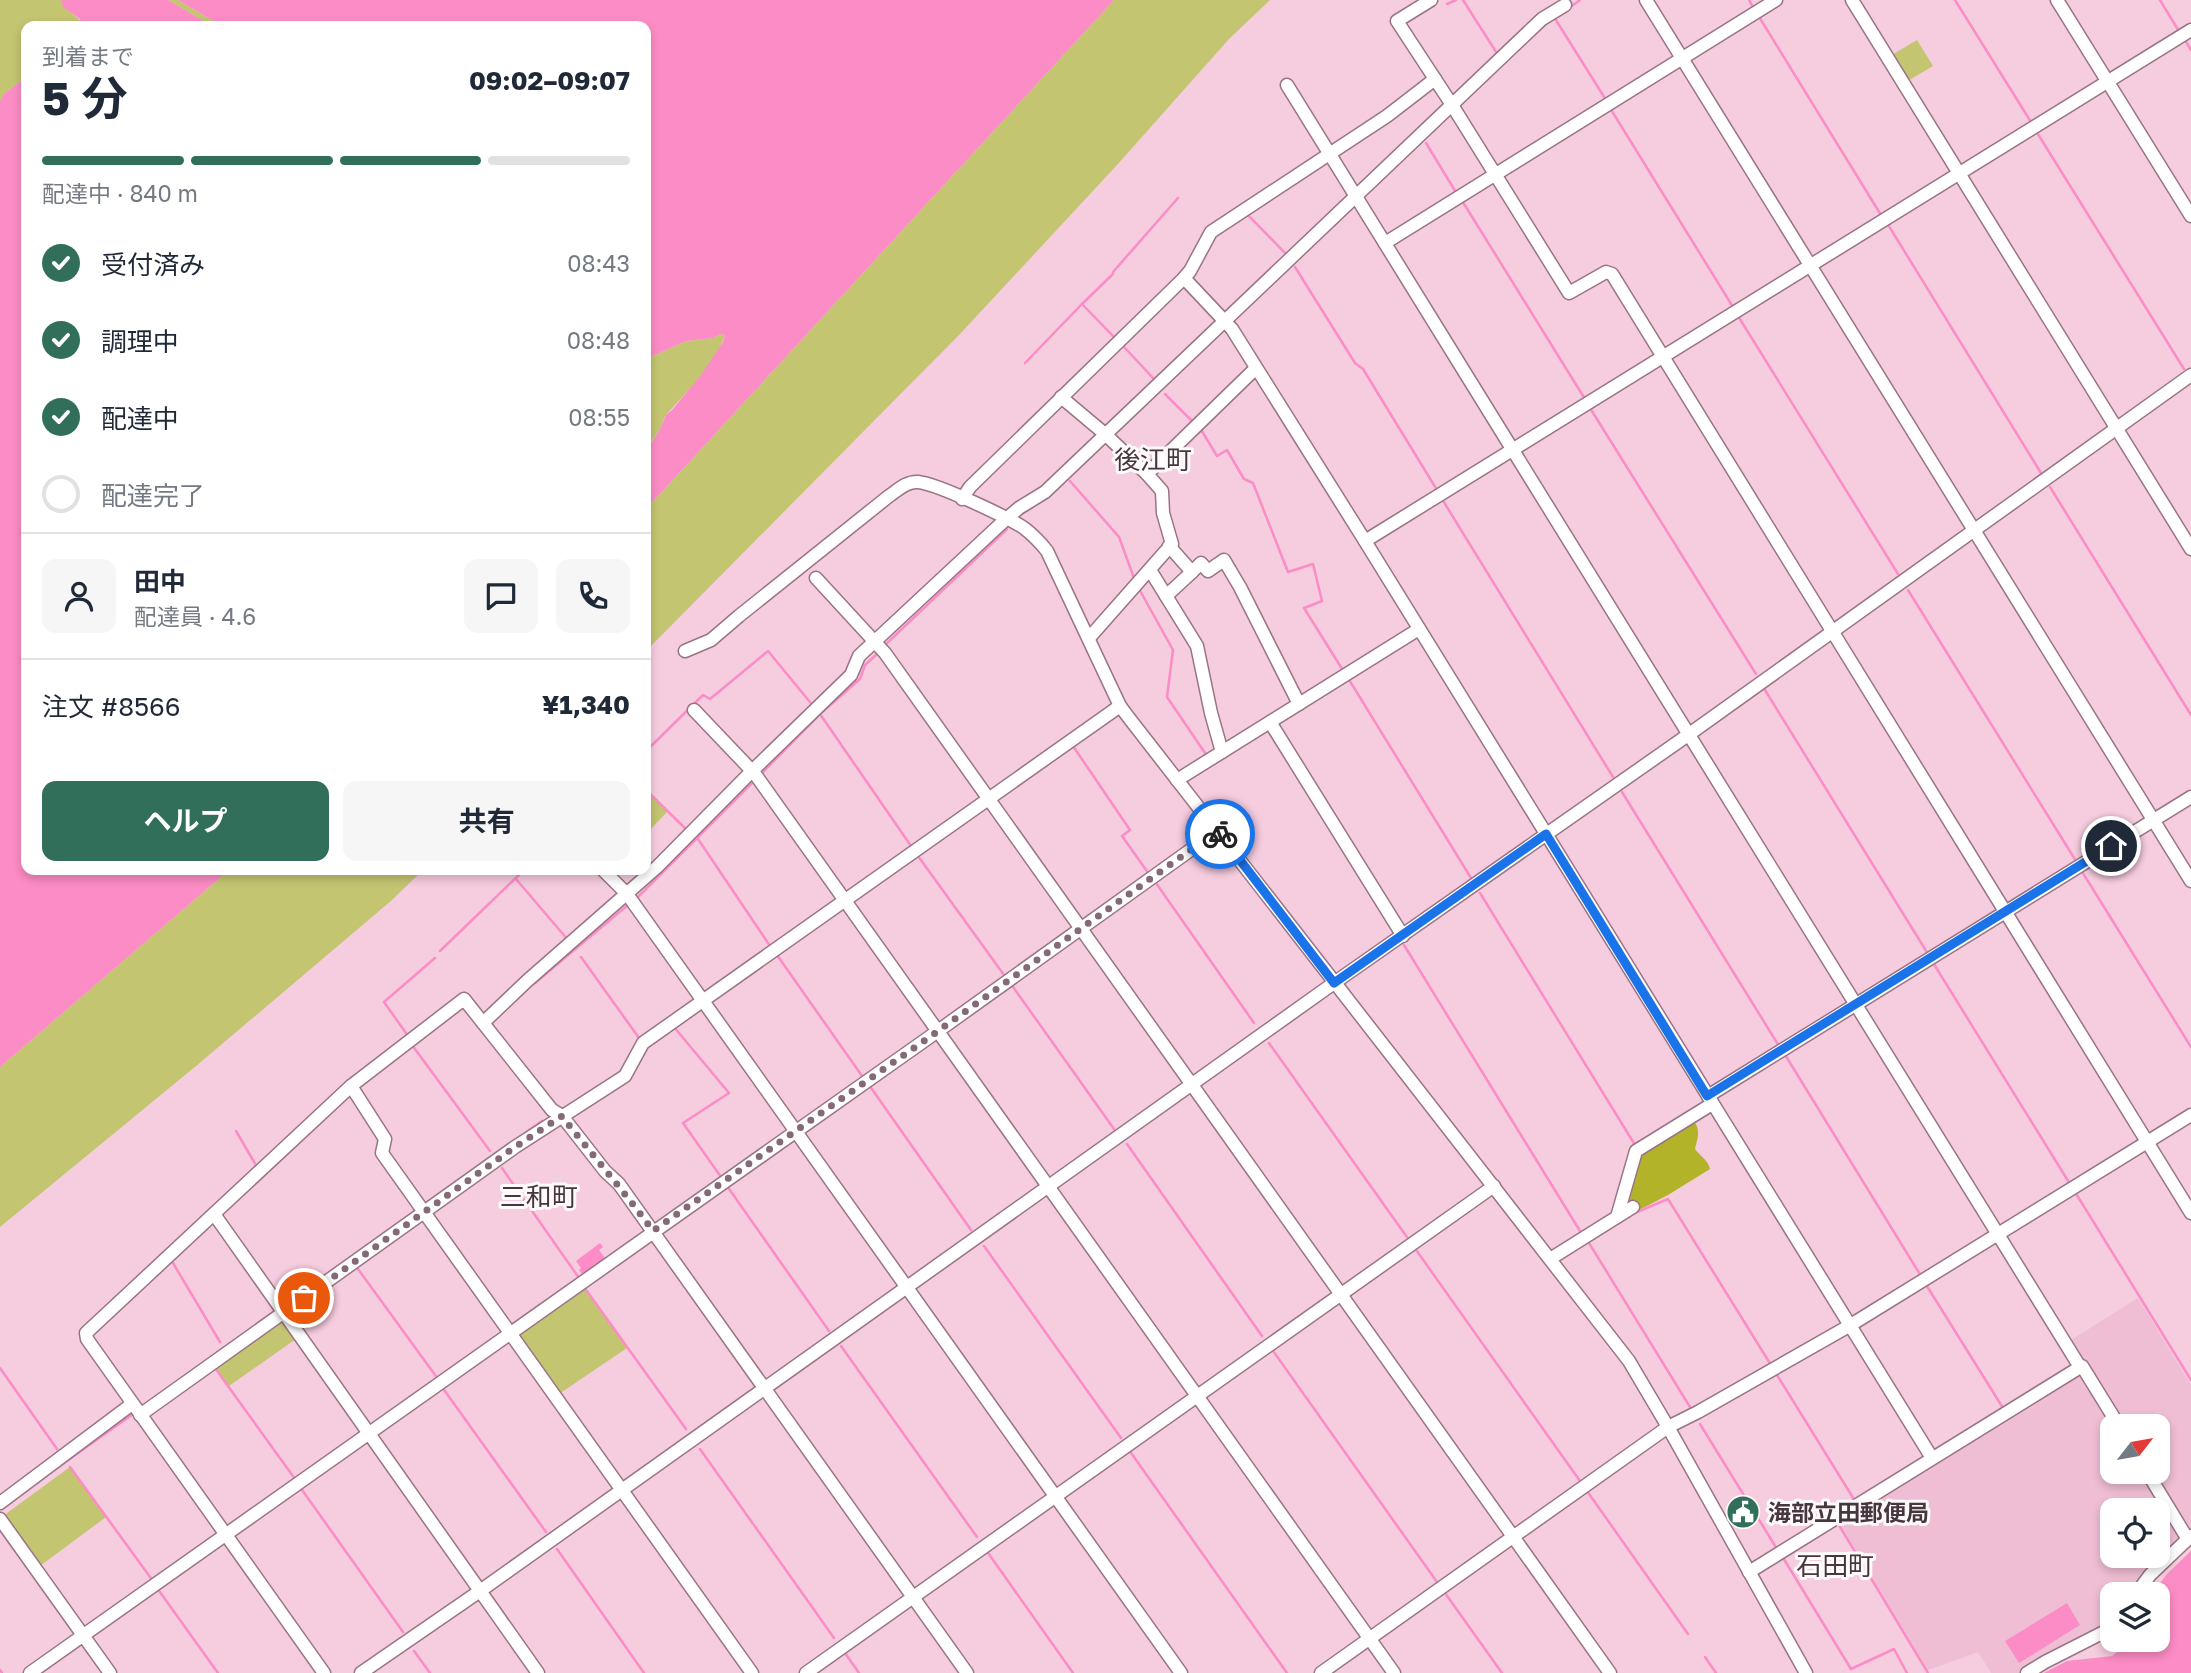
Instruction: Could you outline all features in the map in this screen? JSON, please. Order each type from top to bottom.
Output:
[{"type":"street","points":[[1431,0],[1397,21],[1569,293],[1606,272],[1612,274],[2191,1213]]},
{"type":"street","points":[[1646,0],[2191,881]]},
{"type":"street","points":[[1385,243],[1776,0]]},
{"type":"street","points":[[1852,0],[2191,549]]},
{"type":"street","points":[[2057,0],[2191,216]]},
{"type":"street","points":[[651,872],[851,675],[859,656],[879,646],[1006,519],[1018,508],[1045,492],[1542,19],[1566,2]]},
{"type":"street","points":[[1365,541],[2191,30]]},
{"type":"street","points":[[962,499],[970,487],[1184,278],[1211,232],[1387,116],[1434,79]]},
{"type":"street","points":[[1287,85],[1998,1235],[2112,1414]]},
{"type":"street","points":[[1184,278],[1224,320],[1256,368],[1931,1458]]},
{"type":"street","points":[[1147,474],[1256,368]]},
{"type":"street","points":[[360,1673],[480,1591],[2191,375]]},
{"type":"street","points":[[1061,397],[1105,434],[1162,491],[1163,513],[1172,544],[1089,638]]},
{"type":"street","points":[[685,651],[711,640],[902,486],[910,483],[919,482],[962,499],[1006,519],[1035,537],[1047,551],[1120,706],[1629,1361],[1749,1572],[1800,1671]]},
{"type":"street","points":[[1169,546],[1192,572]]},
{"type":"street","points":[[1166,596],[1201,563],[1208,571],[1224,560],[1300,705]]},
{"type":"street","points":[[1150,570],[1197,646],[1222,752]]},
{"type":"street","points":[[816,578],[879,646],[1610,1673]]},
{"type":"street","points":[[1177,780],[1419,629]]},
{"type":"street","points":[[0,1503],[562,1116],[625,1076],[643,1042],[1120,706]]},
{"type":"street","points":[[694,710],[752,771],[1394,1673]]},
{"type":"street","points":[[1270,722],[1403,936]]},
{"type":"street","points":[[1617,1217],[1636,1151],[1856,1004],[2191,797]]},
{"type":"street","points":[[30,1673],[1217,831]]},
{"type":"street","points":[[608,875],[627,894],[1181,1673]]},
{"type":"street","points":[[483,1023],[648,875]]},
{"type":"street","points":[[324,1673],[136,1410],[87,1339],[86,1333],[351,1086],[464,999],[552,1110],[562,1116],[605,1171],[619,1184],[967,1673]]},
{"type":"street","points":[[351,1086],[385,1139],[382,1153],[752,1673]]},
{"type":"street","points":[[1321,1673],[1668,1427],[1849,1326],[2191,1115]]},
{"type":"street","points":[[806,1673],[1055,1496],[1195,1392],[1494,1186]]},
{"type":"street","points":[[1550,1259],[1633,1207]]},
{"type":"street","points":[[214,1214],[538,1673]]},
{"type":"street","points":[[1749,1572],[2080,1367]]},
{"type":"street","points":[[2145,1582],[2189,1537],[2155,1484]]},
{"type":"street","points":[[0,1519],[110,1673]]},
{"type":"street","points":[[2027,1673],[2100,1635]]},
{"type":"shaded area","points":[[0,0],[61,0],[64,7],[80,21],[21,21],[21,81],[4,94],[0,101]]},
{"type":"shaded area","points":[[61,0],[168,0],[204,21],[80,21],[63,7]]},
{"type":"shaded area","points":[[168,0],[178,0],[214,21],[204,21]]},
{"type":"shaded area","points":[[178,0],[1114,0],[651,504],[651,444],[666,415],[701,375],[725,335],[686,341],[651,357],[651,21],[214,21]]},
{"type":"shaded area","points":[[1114,0],[1270,0],[1229,39],[1117,165],[960,334],[651,646],[651,504]]},
{"type":"shaded area","points":[[1917,40],[1933,66],[1906,82],[1890,56]]},
{"type":"shaded area","points":[[21,81],[21,875],[223,875],[0,1067],[0,101],[4,94]]},
{"type":"shaded area","points":[[725,335],[715,356],[666,416],[651,444],[651,357],[686,341]]},
{"type":"shaded area","points":[[651,795],[668,811],[651,829]]},
{"type":"shaded area","points":[[223,875],[418,875],[196,1066],[0,1227],[0,1067]]},
{"type":"shaded area","points":[[1693,1120],[1698,1130],[1695,1149],[1710,1169],[1637,1211],[1629,1203],[1640,1152]]},
{"type":"shaded area","points":[[600,1243],[603,1247],[599,1250],[605,1258],[582,1274],[576,1261]]},
{"type":"shaded area","points":[[584,1287],[627,1348],[559,1394],[517,1334]]},
{"type":"shaded area","points":[[2138,1298],[2191,1385],[2191,1529],[2170,1545],[2170,1498],[2100,1498],[2100,1568],[2150,1568],[2138,1582],[2100,1582],[2100,1630],[2046,1657],[2021,1673],[1991,1673],[1978,1652],[1928,1670],[1838,1523],[2088,1370],[2071,1340]]},
{"type":"shaded area","points":[[281,1319],[296,1339],[229,1386],[213,1365]]},
{"type":"shaded area","points":[[70,1467],[106,1517],[40,1566],[3,1516]]},
{"type":"shaded area","points":[[2191,1551],[2191,1673],[2044,1673],[2067,1661],[2112,1656],[2117,1652],[2170,1652],[2170,1582],[2161,1582]]},
{"type":"shaded area","points":[[2067,1603],[2080,1625],[2019,1663],[2005,1641]]},
{"type":"waterway","points":[[1447,4],[1456,0]]},
{"type":"waterway","points":[[1463,0],[1498,55]]},
{"type":"waterway","points":[[1569,8],[1580,0]]},
{"type":"waterway","points":[[1749,0],[1754,9]]},
{"type":"waterway","points":[[1955,0],[2031,122]]},
{"type":"waterway","points":[[2160,0],[2180,33]]},
{"type":"waterway","points":[[1758,15],[1881,215]]},
{"type":"waterway","points":[[1554,17],[1606,100]]},
{"type":"waterway","points":[[2185,40],[2191,50]]},
{"type":"waterway","points":[[1610,108],[1733,307]]},
{"type":"waterway","points":[[2036,131],[2184,369]]},
{"type":"waterway","points":[[1426,143],[1457,194]]},
{"type":"waterway","points":[[1082,304],[1113,274],[1178,198]]},
{"type":"waterway","points":[[1461,199],[1585,399]]},
{"type":"waterway","points":[[1247,214],[1287,255]]},
{"type":"waterway","points":[[1887,223],[2041,473]]},
{"type":"waterway","points":[[1295,267],[1355,363],[1363,369],[1437,490]]},
{"type":"waterway","points":[[1025,363],[1082,304],[1114,337]]},
{"type":"waterway","points":[[1738,316],[1898,574]]},
{"type":"waterway","points":[[1124,347],[1155,380]]},
{"type":"waterway","points":[[1165,394],[1195,424]]},
{"type":"waterway","points":[[1590,408],[1756,674]]},
{"type":"waterway","points":[[1200,428],[1217,456],[1227,450],[1244,479],[1253,483],[1288,572],[1313,564],[1322,601],[1304,608],[1344,672]]},
{"type":"waterway","points":[[1070,481],[1119,537],[1134,578]]},
{"type":"waterway","points":[[2050,487],[2191,715]]},
{"type":"waterway","points":[[1442,499],[1613,777]]},
{"type":"waterway","points":[[1020,515],[1033,507]]},
{"type":"waterway","points":[[885,645],[1007,529]]},
{"type":"waterway","points":[[1138,587],[1173,650],[1167,697],[1207,756],[1209,755]]},
{"type":"waterway","points":[[1908,590],[2076,861]]},
{"type":"waterway","points":[[651,746],[703,695],[710,699],[768,651],[814,707]]},
{"type":"waterway","points":[[762,773],[820,714],[860,679],[865,665],[878,653]]},
{"type":"waterway","points":[[1348,678],[1471,878]]},
{"type":"waterway","points":[[1765,690],[1928,954]]},
{"type":"waterway","points":[[820,714],[911,846]]},
{"type":"waterway","points":[[1073,746],[1130,830],[1122,836],[1149,874]]},
{"type":"waterway","points":[[637,898],[755,780]]},
{"type":"waterway","points":[[1622,792],[1779,1046]]},
{"type":"waterway","points":[[651,795],[688,831]]},
{"type":"waterway","points":[[698,839],[770,946]]},
{"type":"waterway","points":[[918,856],[1004,975]]},
{"type":"waterway","points":[[2081,870],[2191,1047]]},
{"type":"waterway","points":[[440,951],[519,875]]},
{"type":"waterway","points":[[516,879],[568,940]]},
{"type":"waterway","points":[[1156,883],[1254,1023]]},
{"type":"waterway","points":[[1480,893],[1635,1145]]},
{"type":"waterway","points":[[535,983],[629,904]]},
{"type":"waterway","points":[[1404,945],[1580,1231]]},
{"type":"waterway","points":[[777,955],[862,1076]]},
{"type":"waterway","points":[[581,957],[639,1038]]},
{"type":"waterway","points":[[408,1036],[384,1002],[435,958]]},
{"type":"waterway","points":[[1932,961],[2070,1184]]},
{"type":"waterway","points":[[1011,984],[1114,1129]]},
{"type":"waterway","points":[[674,1027],[729,1093],[683,1123],[721,1177]]},
{"type":"waterway","points":[[1269,1043],[1409,1240]]},
{"type":"waterway","points":[[412,1045],[490,1151]]},
{"type":"waterway","points":[[1784,1053],[1921,1276]]},
{"type":"waterway","points":[[869,1085],[971,1230]]},
{"type":"waterway","points":[[525,1133],[542,1121]]},
{"type":"waterway","points":[[236,1131],[257,1167]]},
{"type":"waterway","points":[[1127,1144],[1262,1336]]},
{"type":"waterway","points":[[502,1168],[579,1278]]},
{"type":"waterway","points":[[727,1186],[829,1331]]},
{"type":"waterway","points":[[2075,1192],[2191,1380]]},
{"type":"waterway","points":[[1635,1211],[1668,1199],[1771,1365]]},
{"type":"waterway","points":[[1589,1243],[1690,1407]]},
{"type":"waterway","points":[[984,1246],[1121,1438]]},
{"type":"waterway","points":[[1414,1247],[1580,1481]]},
{"type":"waterway","points":[[173,1263],[220,1342]]},
{"type":"waterway","points":[[358,1269],[438,1379]]},
{"type":"waterway","points":[[1925,1283],[2003,1408]]},
{"type":"waterway","points":[[584,1287],[686,1429]]},
{"type":"waterway","points":[[841,1346],[977,1537]]},
{"type":"waterway","points":[[1271,1348],[1437,1582]]},
{"type":"waterway","points":[[0,1368],[57,1449]]},
{"type":"waterway","points":[[215,1368],[295,1479]]},
{"type":"waterway","points":[[1777,1375],[1855,1501]]},
{"type":"waterway","points":[[442,1387],[546,1532]]},
{"type":"waterway","points":[[47,1475],[133,1414]]},
{"type":"waterway","points":[[1700,1424],[1777,1549]]},
{"type":"waterway","points":[[700,1449],[834,1638]]},
{"type":"waterway","points":[[1129,1450],[1287,1673]]},
{"type":"waterway","points":[[70,1467],[153,1581]]},
{"type":"waterway","points":[[300,1487],[403,1632]]},
{"type":"waterway","points":[[1587,1491],[1688,1634]]},
{"type":"waterway","points":[[1837,1522],[1928,1673]]},
{"type":"waterway","points":[[557,1549],[644,1673]]},
{"type":"waterway","points":[[986,1550],[1073,1673]]},
{"type":"waterway","points":[[1782,1556],[1851,1669],[1894,1649],[1907,1673]]},
{"type":"waterway","points":[[157,1588],[218,1673]]},
{"type":"waterway","points":[[1445,1593],[1502,1673]]},
{"type":"waterway","points":[[414,1651],[430,1673]]},
{"type":"waterway","points":[[845,1653],[859,1673]]},
{"type":"waterway","points":[[1705,1657],[1716,1673]]},
{"type":"way so far","points":[[304,1298],[562,1116],[605,1171],[619,1184],[653,1231],[1217,831],[1220,834]]},
{"type":"place","name":"海部立田郵便局","points":[[1743,1512]]},
{"type":"district","name":"後江町","points":[[1153,459]]},
{"type":"district","name":"三和町","points":[[539,1196]]},
{"type":"district","name":"石田町","points":[[1835,1565]]},
{"type":"route","points":[[1220,834],[1334,983],[1546,834],[1707,1096],[2111,846]]}]
